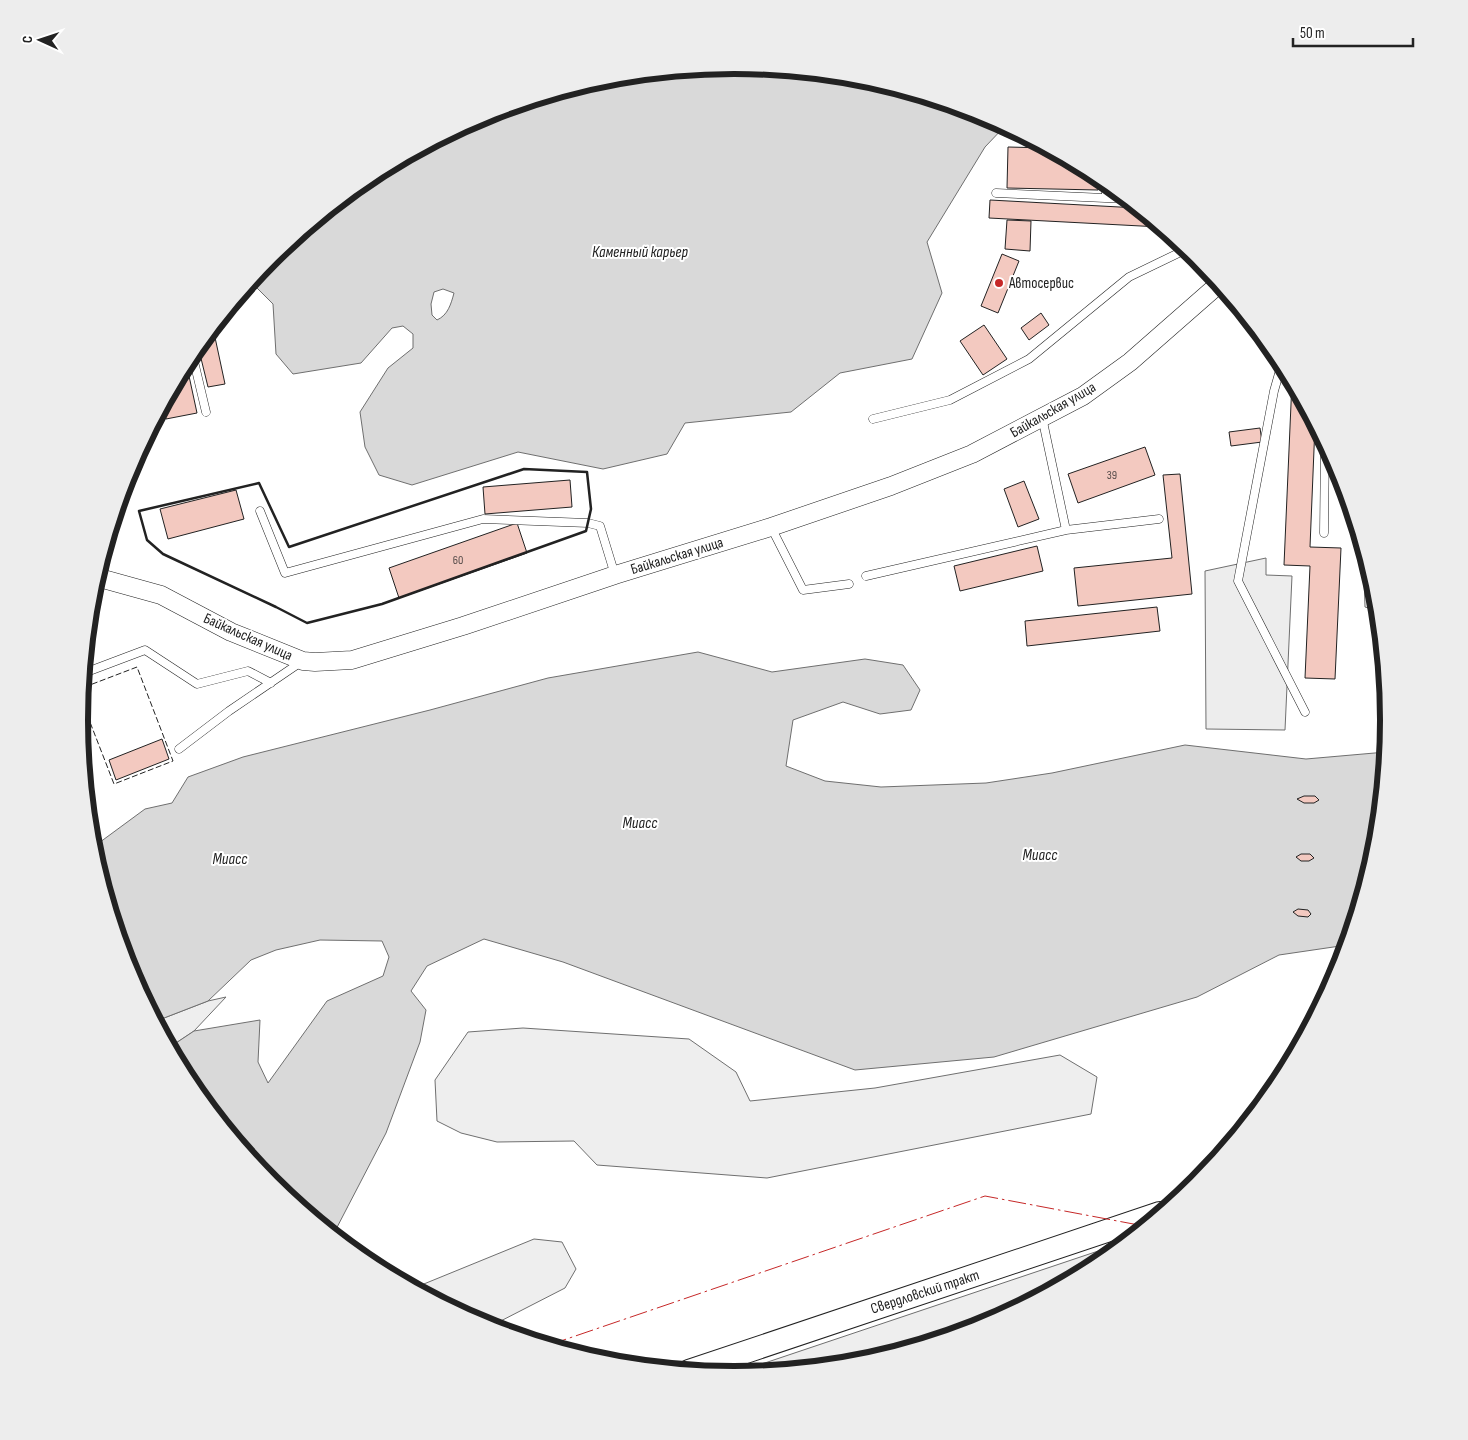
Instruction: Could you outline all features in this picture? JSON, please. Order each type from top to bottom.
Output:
[{"type":"main road","name":"Свердловский тракт","points":[[706,1365],[1142,1221]]},
{"type":"street","name":"Байкальская улица","points":[[104,579],[162,595],[231,632],[303,660],[316,662],[352,660],[771,527],[890,486],[972,454],[1083,396],[1130,362],[1214,288]]},
{"type":"lane","points":[[996,192],[1115,198]]},
{"type":"lane","points":[[1106,192],[1106,198]]},
{"type":"lane","points":[[873,418],[950,400],[1029,359],[1130,278],[1180,253]]},
{"type":"lane","points":[[195,364],[206,412]]},
{"type":"lane","points":[[1279,374],[1274,391],[1238,582],[1305,712]]},
{"type":"lane","points":[[1042,417],[1066,530]]},
{"type":"lane","points":[[1324,533],[1325,459]]},
{"type":"lane","points":[[260,511],[285,573],[483,518],[588,523],[600,526],[615,575]]},
{"type":"lane","points":[[866,576],[1066,530],[1159,519]]},
{"type":"lane","points":[[771,527],[803,590],[849,584]]},
{"type":"lane","points":[[90,671],[146,650],[197,684],[248,671],[270,683]]},
{"type":"lane","points":[[179,749],[303,660]]},
{"type":"shaded area","points":[[1266,558],[1266,575],[1292,576],[1285,730],[1206,729],[1205,571]]},
{"type":"shaded area","points":[[1364,578],[1370,609],[1365,607]]},
{"type":"shaded area","points":[[226,997],[194,1031],[175,1044],[159,1015],[164,1018],[208,1001]]},
{"type":"shaded area","points":[[523,1028],[689,1039],[736,1072],[750,1101],[875,1088],[1060,1055],[1097,1077],[1091,1114],[767,1178],[597,1165],[574,1141],[497,1142],[461,1133],[437,1121],[435,1080],[468,1032]]},
{"type":"shaded area","points":[[534,1239],[562,1242],[576,1269],[565,1288],[499,1322],[448,1300],[421,1285]]},
{"type":"shaded area","points":[[1104,1249],[1057,1280],[1020,1300],[942,1332],[860,1354],[818,1361],[757,1365]]},
{"type":"water","name":"Каменный карьер","points":[[692,75],[776,75],[818,79],[860,86],[901,96],[942,108],[1000,131],[985,147],[927,242],[942,293],[912,359],[840,373],[791,412],[685,423],[667,454],[603,469],[518,452],[412,485],[379,475],[365,447],[360,412],[388,368],[413,348],[413,334],[403,326],[392,328],[361,363],[293,374],[276,354],[273,304],[255,286],[308,234],[375,183],[411,160],[448,140],[487,123],[526,108],[608,86]],"holes":[[[443,289],[454,293],[450,305],[441,318],[437,320],[432,315],[431,304],[434,292]]]},
{"type":"water","name":"Миасс","points":[[698,652],[772,672],[865,659],[903,665],[920,690],[911,710],[880,714],[843,702],[793,720],[786,766],[825,781],[881,787],[986,783],[1052,773],[1185,745],[1306,759],[1379,753],[1375,804],[1368,846],[1358,887],[1339,946],[1279,955],[1197,997],[994,1057],[855,1070],[563,962],[484,939],[427,966],[411,991],[426,1010],[420,1042],[386,1133],[336,1229],[277,1177],[248,1146],[221,1113],[175,1044],[194,1031],[260,1020],[258,1062],[268,1083],[327,1001],[383,976],[389,957],[382,941],[320,940],[276,950],[251,960],[208,1001],[164,1018],[159,1015],[154,1006],[122,928],[99,843],[145,809],[172,803],[188,777],[243,757],[548,678]]},
{"type":"building","points":[[1008,147],[1034,148],[1093,183],[1098,187],[1098,190],[1007,188]]},
{"type":"building","points":[[990,200],[1128,207],[1151,227],[989,218]]},
{"type":"building","points":[[1007,220],[1031,221],[1030,251],[1005,249]]},
{"type":"building","points":[[1002,254],[1019,261],[998,313],[981,306]]},
{"type":"building","points":[[1041,313],[1049,325],[1029,340],[1021,328]]},
{"type":"building","points":[[984,325],[1007,359],[983,375],[960,341]]},
{"type":"building","points":[[215,336],[225,384],[208,387],[200,356]]},
{"type":"building","points":[[189,374],[197,413],[166,419],[165,414]]},
{"type":"building","points":[[1291,393],[1315,435],[1310,547],[1341,548],[1335,679],[1305,678],[1310,566],[1284,565]]},
{"type":"building","points":[[1260,428],[1262,442],[1231,446],[1229,432]]},
{"type":"building","points":[[1145,447],[1155,475],[1078,503],[1068,474]]},
{"type":"building","points":[[1180,474],[1192,594],[1078,606],[1074,568],[1172,558],[1163,475]]},
{"type":"building","points":[[570,480],[572,507],[485,514],[483,487]]},
{"type":"building","points":[[1024,481],[1039,519],[1018,527],[1004,489]]},
{"type":"building","points":[[236,490],[244,519],[168,539],[160,509]]},
{"type":"building","points":[[517,523],[527,553],[399,598],[389,568]]},
{"type":"building","points":[[1037,546],[1043,571],[960,591],[954,566]]},
{"type":"building","points":[[1157,607],[1160,631],[1027,646],[1025,621]]},
{"type":"building","points":[[162,739],[169,759],[116,780],[109,760]]},
{"type":"building","points":[[1304,796],[1315,796],[1319,800],[1314,803],[1304,803],[1297,799]]},
{"type":"building","points":[[1301,854],[1310,854],[1314,858],[1309,861],[1301,861],[1296,857]]},
{"type":"building","points":[[1298,909],[1308,910],[1311,914],[1308,917],[1298,916],[1293,912]]},
{"type":"fence","points":[[88,717],[114,784],[173,761],[137,667],[89,685]]},
{"type":"wall","points":[[524,469],[587,472],[591,509],[586,531],[382,604],[307,623],[163,554],[147,540],[139,511],[259,483],[289,547],[524,469]]},
{"type":"power","points":[[559,1342],[985,1196],[1137,1225]]},
{"type":"place","name":"Автосервис","points":[[999,283]]}]
